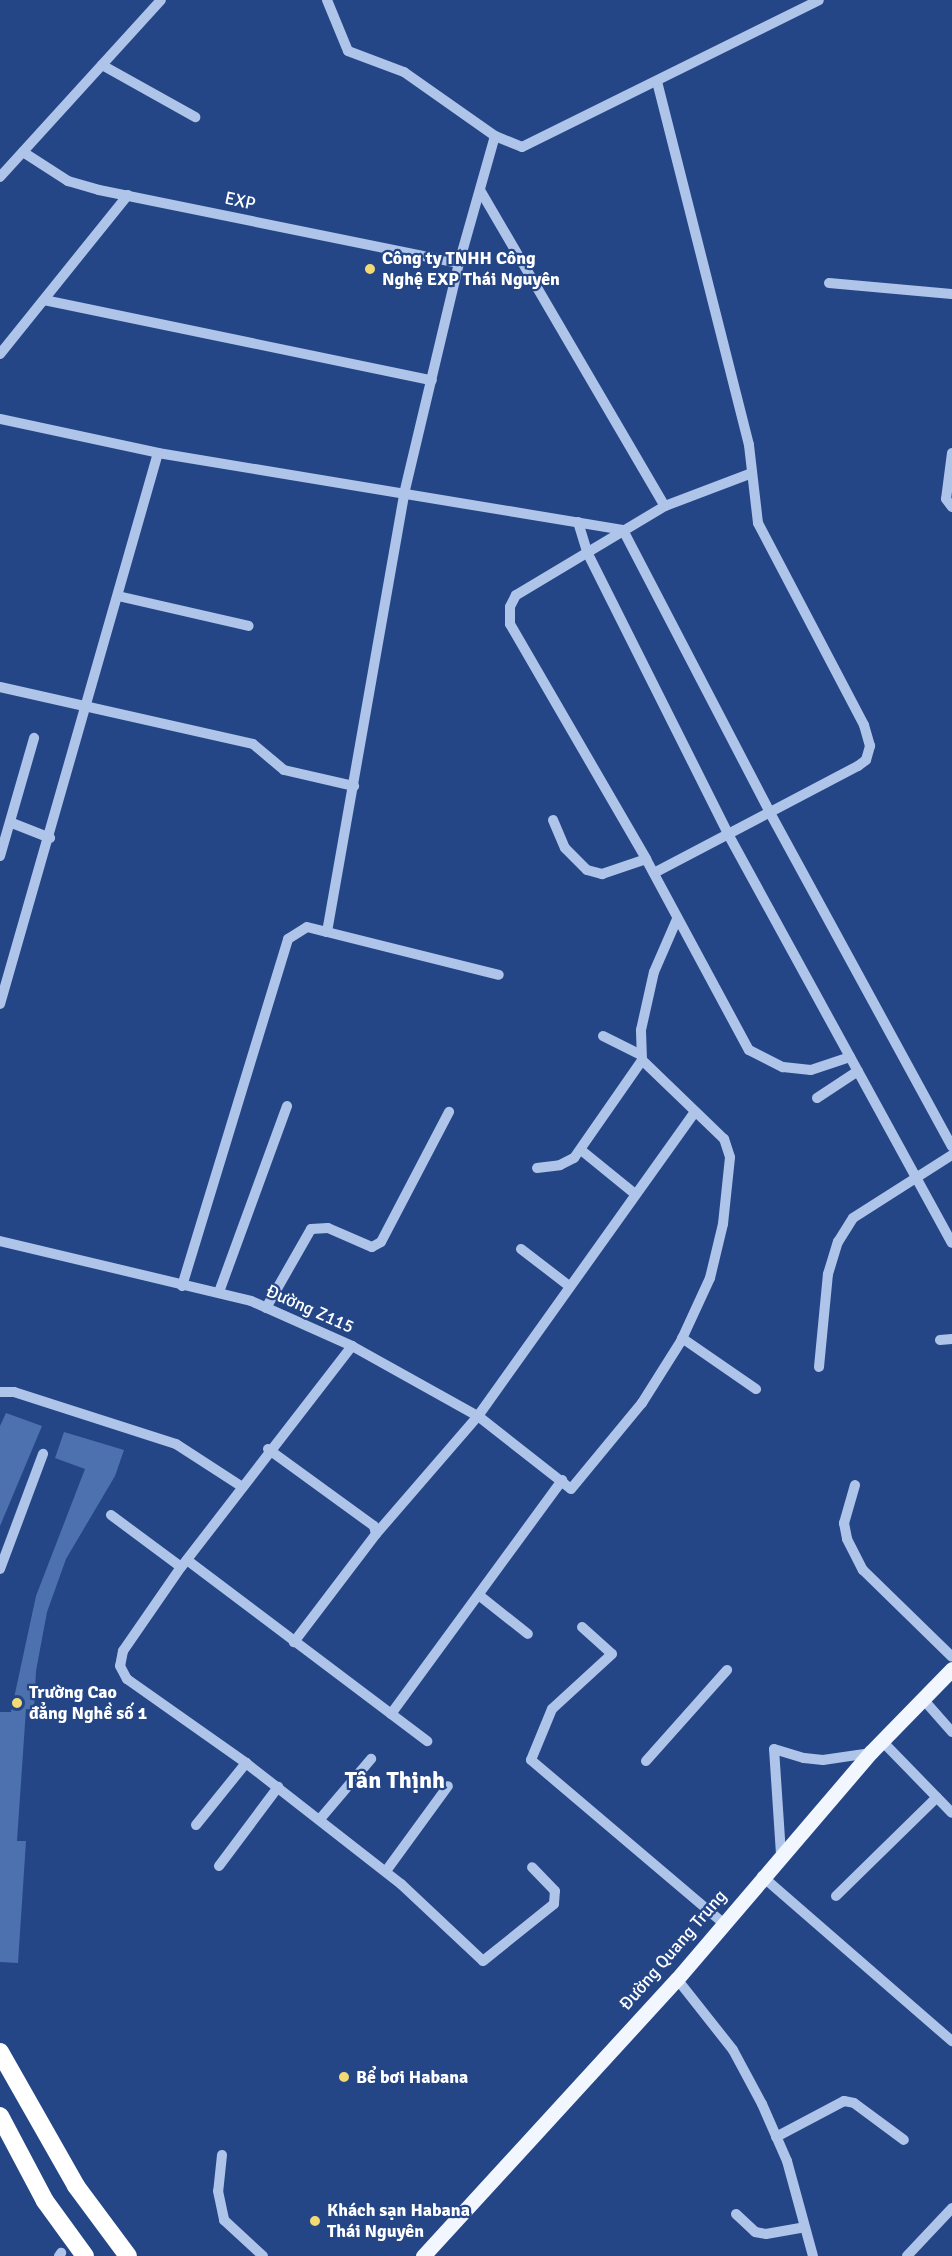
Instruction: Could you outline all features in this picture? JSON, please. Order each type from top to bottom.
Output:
[{"type":"highway","points":[[0,2052],[76,2186],[128,2256]]},
{"type":"highway","points":[[0,2116],[45,2201],[85,2256]]},
{"type":"main road","name":"Đường Quang Trung","points":[[423,2256],[677,1979],[762,1876],[871,1752],[952,1669]]},
{"type":"street","points":[[0,177],[161,0]]},
{"type":"street","points":[[327,0],[348,51],[404,72],[495,136],[515,146],[527,146],[819,0]]},
{"type":"street","points":[[102,65],[195,117]]},
{"type":"street","points":[[654,873],[858,766],[870,753],[864,725],[758,523],[752,473],[728,356],[657,81]]},
{"type":"street","points":[[327,932],[404,494],[459,263],[495,136]]},
{"type":"street","name":"EXP","points":[[23,152],[68,181],[459,263]]},
{"type":"street","points":[[480,190],[665,506]]},
{"type":"street","points":[[0,354],[128,195]]},
{"type":"street","points":[[829,283],[952,294]]},
{"type":"street","points":[[44,300],[432,380]]},
{"type":"street","points":[[0,419],[158,453],[624,530]]},
{"type":"street","points":[[0,1004],[50,838],[158,453]]},
{"type":"street","points":[[952,453],[946,499],[952,507]]},
{"type":"street","points":[[752,473],[665,506],[516,595],[510,607],[510,624],[654,873],[749,1050],[783,1067],[811,1070],[850,1057]]},
{"type":"street","points":[[578,522],[586,552],[728,834],[952,1243]]},
{"type":"street","points":[[624,530],[770,811],[952,1146]]},
{"type":"street","points":[[118,596],[249,626]]},
{"type":"street","points":[[0,687],[253,744],[284,771],[354,786]]},
{"type":"street","points":[[0,856],[12,823],[34,738]]},
{"type":"street","points":[[553,820],[565,848],[587,870],[602,874],[646,859]]},
{"type":"street","points":[[12,823],[50,838]]},
{"type":"street","points":[[537,1168],[560,1165],[581,1150],[641,1058],[641,1030],[654,972],[677,919]]},
{"type":"street","points":[[182,1286],[288,939],[307,927],[499,975]]},
{"type":"street","points":[[603,1036],[641,1058],[724,1139],[730,1156],[723,1224],[710,1278],[682,1338],[756,1389]]},
{"type":"street","points":[[817,1098],[858,1071]]},
{"type":"street","points":[[219,1292],[287,1106]]},
{"type":"street","points":[[266,1308],[310,1229],[328,1228],[372,1247],[381,1242],[449,1112]]},
{"type":"street","points":[[294,1642],[376,1534],[478,1416],[568,1285],[695,1112]]},
{"type":"street","points":[[581,1150],[635,1194]]},
{"type":"street","points":[[819,1367],[828,1274],[838,1242],[853,1218],[915,1176],[952,1155]]},
{"type":"street","name":"Đường Z115","points":[[0,1241],[182,1286],[219,1292],[266,1308],[352,1346],[478,1416],[571,1489],[642,1403],[682,1338]]},
{"type":"street","points":[[521,1249],[568,1285]]},
{"type":"street","points":[[940,1340],[952,1339]]},
{"type":"street","points":[[352,1346],[268,1449],[184,1564],[123,1651],[120,1666],[127,1679],[246,1763],[386,1871],[483,1961],[554,1904],[555,1891],[532,1867]]},
{"type":"street","points":[[0,1392],[14,1392],[176,1444],[241,1486]]},
{"type":"street","points":[[268,1449],[374,1526],[376,1534]]},
{"type":"street","points":[[0,1569],[43,1454]]},
{"type":"street","points":[[391,1714],[480,1596],[562,1480]]},
{"type":"street","points":[[855,1485],[844,1523],[847,1539],[863,1570],[952,1657]]},
{"type":"street","points":[[111,1515],[294,1642],[427,1741]]},
{"type":"street","points":[[480,1596],[528,1634]]},
{"type":"street","points":[[582,1627],[612,1654],[552,1709],[531,1760],[723,1923]]},
{"type":"street","points":[[646,1761],[727,1670]]},
{"type":"street","points":[[923,1699],[952,1732]]},
{"type":"street","points":[[882,1741],[952,1813]]},
{"type":"street","points":[[782,1854],[774,1749],[804,1758],[823,1760],[871,1752]]},
{"type":"street","points":[[320,1820],[371,1759]]},
{"type":"street","points":[[196,1825],[246,1763]]},
{"type":"street","points":[[386,1871],[448,1786]]},
{"type":"street","points":[[219,1866],[278,1787]]},
{"type":"street","points":[[836,1896],[937,1797]]},
{"type":"street","points":[[762,1876],[952,2041]]},
{"type":"street","points":[[677,1979],[733,2050],[776,2137],[787,2161],[813,2256]]},
{"type":"street","points":[[776,2137],[844,2101],[854,2103],[904,2140]]},
{"type":"street","points":[[222,2154],[218,2191],[224,2220],[263,2256]]},
{"type":"street","points":[[907,2256],[952,2208]]},
{"type":"street","points":[[736,2214],[755,2232],[766,2234],[804,2227]]},
{"type":"building","points":[[6,1413],[42,1426],[0,1526],[0,1426]]},
{"type":"building","points":[[64,1432],[124,1450],[115,1476],[66,1559],[47,1612],[36,1671],[34,1710],[26,1709],[17,1841],[26,1841],[18,1963],[0,1962],[0,1712],[11,1712],[36,1596],[85,1469],[55,1458]]},
{"type":"place","name":"Công ty TNHH Công Nghệ EXP Thái Nguyên","points":[[370,269]]},
{"type":"place","name":"Trường Cao đẳng Nghề số 1","points":[[17,1703]]},
{"type":"place","name":"Bể bơi Habana","points":[[344,2077]]},
{"type":"place","name":"Khách sạn Habana Thái Nguyên","points":[[315,2221]]},
{"type":"district","name":"Tân Thịnh","points":[[395,1781]]}]
